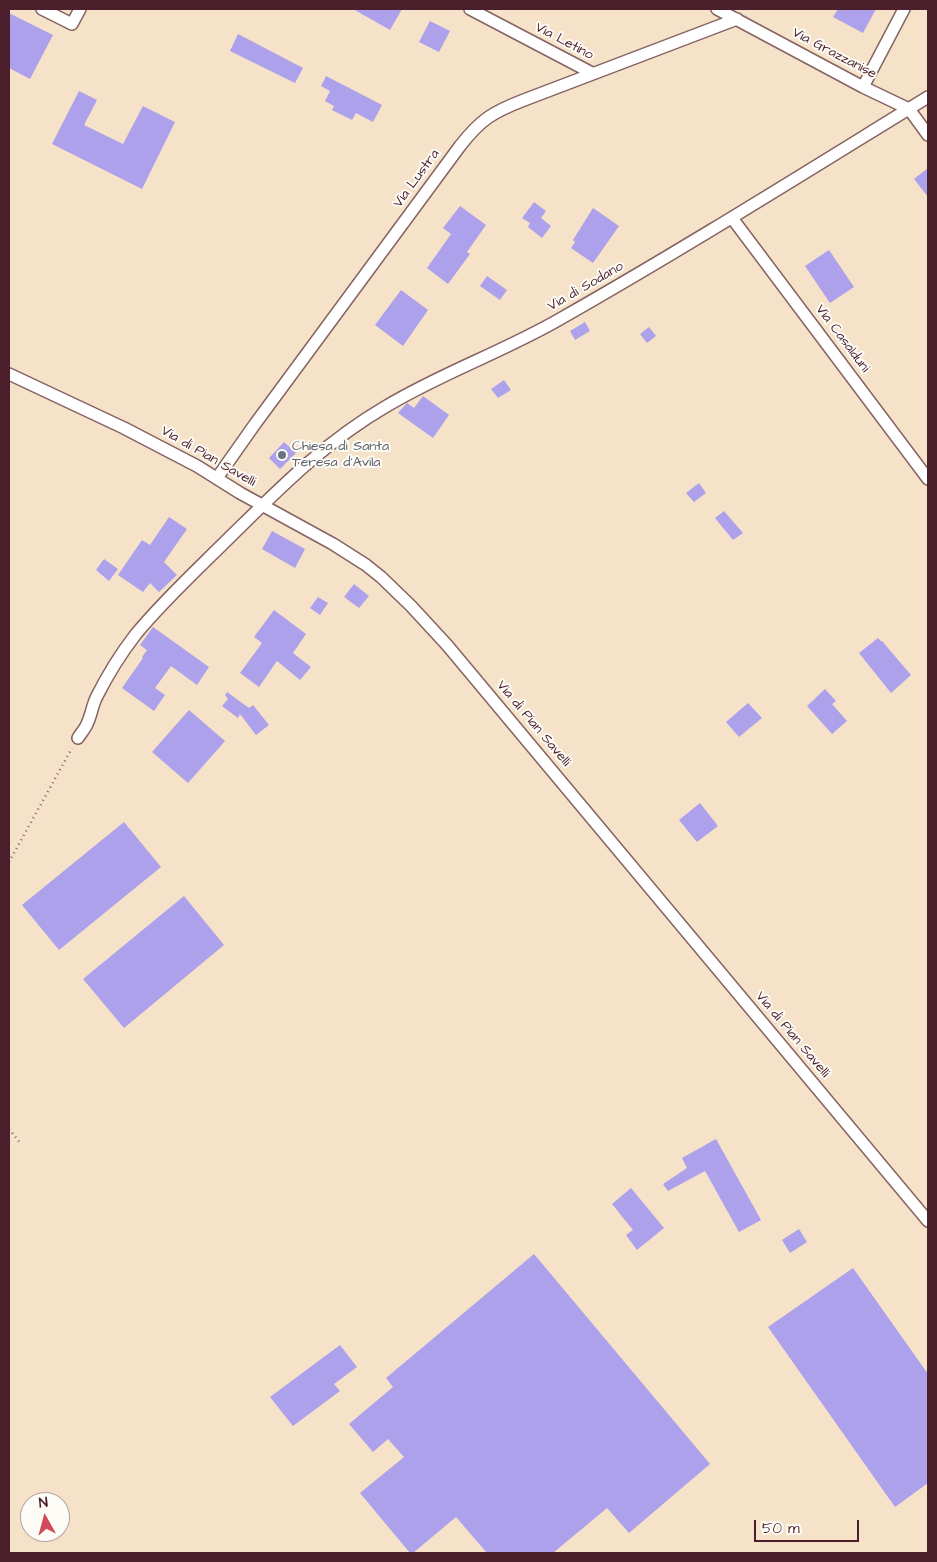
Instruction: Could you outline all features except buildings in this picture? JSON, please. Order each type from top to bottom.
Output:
[{"type":"street","points":[[42,9],[72,24],[80,9]]},
{"type":"street","name":"Via Letino","points":[[470,9],[592,73]]},
{"type":"street","name":"Via Grazzanise","points":[[717,9],[863,87],[909,109],[928,136]]},
{"type":"street","points":[[863,87],[904,9]]},
{"type":"street","name":"Via Lustra","points":[[217,478],[284,384],[476,126],[501,110],[592,73],[737,20]]},
{"type":"street","name":"Via di Sodano","points":[[78,738],[88,723],[95,700],[134,636],[162,604],[317,454],[384,408],[444,376],[559,320],[732,218],[928,97]]},
{"type":"street","name":"Via Casalduni","points":[[732,218],[928,479]]},
{"type":"street","name":"Via di Pian Savelli","points":[[9,374],[124,428],[217,478],[240,493],[334,544],[366,565],[393,588],[429,625],[928,1221]]},
{"type":"path","points":[[9,862],[78,738]]},
{"type":"path","points":[[9,1129],[21,1144]]},
{"type":"place","name":"Chiesa di Santa Teresa d'Avila","points":[[282,455]]}]
